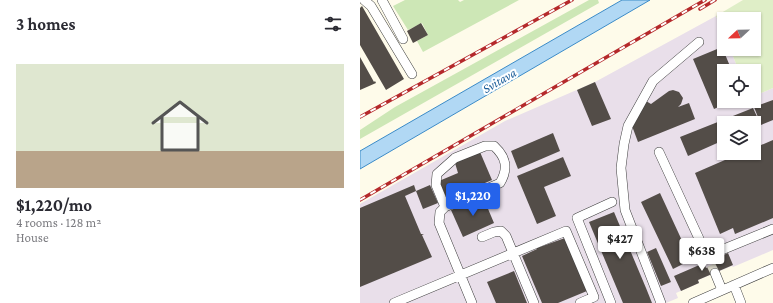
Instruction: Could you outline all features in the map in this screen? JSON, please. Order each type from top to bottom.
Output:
[{"type":"street","points":[[364,0],[371,6],[412,74]]},
{"type":"street","points":[[382,0],[403,39]]},
{"type":"street","points":[[661,303],[625,210],[621,168],[624,144],[628,126],[653,81],[699,42]]},
{"type":"street","points":[[445,207],[436,185],[437,174],[455,158],[485,146],[494,146],[501,153],[505,163],[505,175],[500,183],[445,207],[440,212],[439,223],[472,303]]},
{"type":"street","points":[[659,152],[722,290]]},
{"type":"street","points":[[611,303],[577,218],[612,202]]},
{"type":"street","points":[[707,256],[773,229]]},
{"type":"street","points":[[482,237],[501,231],[506,236],[534,303]]},
{"type":"street","points":[[394,303],[566,231],[594,297],[580,303]]},
{"type":"street","points":[[693,303],[773,268]]},
{"type":"street","points":[[734,285],[741,303]]},
{"type":"shaded area","points":[[716,16],[717,56],[733,56],[736,64],[717,64],[717,108],[761,108],[761,93],[773,88],[773,250],[698,280],[699,283],[676,293],[678,298],[666,303],[360,303],[360,204],[505,121],[595,82]]},
{"type":"green space","points":[[405,0],[458,0],[460,2],[464,0],[519,0],[423,52],[417,41],[428,35],[422,23],[408,30],[393,6]]},
{"type":"green space","points":[[589,0],[598,0],[599,3],[360,139],[360,130],[395,107]]},
{"type":"green space","points":[[743,0],[773,0],[773,88],[761,93],[761,64],[736,64],[733,56],[761,56],[761,12],[723,12]]},
{"type":"water","name":"Svitava","points":[[622,0],[650,0],[360,169],[360,151]]},
{"type":"building","points":[[362,6],[404,79],[386,90],[360,45],[360,8]]},
{"type":"building","points":[[421,23],[428,35],[413,43],[407,31]]},
{"type":"building","points":[[717,49],[717,56],[726,56],[729,64],[717,64],[717,108],[714,109],[693,59]]},
{"type":"building","points":[[360,57],[376,83],[360,90]]},
{"type":"building","points":[[595,82],[611,119],[592,126],[577,90]]},
{"type":"building","points":[[673,90],[679,92],[683,98],[678,107],[689,103],[695,119],[638,142],[632,126],[646,101],[651,104],[669,91]]},
{"type":"building","points":[[773,100],[773,120],[761,125],[761,116],[758,116],[754,108],[761,108],[761,104]]},
{"type":"building","points":[[753,108],[757,116],[733,116]]},
{"type":"building","points":[[717,122],[717,143],[688,156],[680,137]]},
{"type":"building","points":[[553,133],[560,151],[518,169],[511,151]]},
{"type":"building","points":[[773,140],[773,218],[735,234],[733,228],[720,234],[695,173],[725,160],[761,160],[761,145]]},
{"type":"building","points":[[480,152],[492,180],[447,199],[439,181],[458,173],[455,163]]},
{"type":"building","points":[[563,157],[571,176],[544,187],[556,216],[537,224],[517,176]]},
{"type":"building","points":[[414,185],[416,191],[405,196],[421,234],[424,234],[422,235],[432,257],[360,287],[360,208]]},
{"type":"building","points":[[430,185],[438,203],[423,209],[416,191]]},
{"type":"building","points":[[660,193],[691,260],[673,269],[641,202]]},
{"type":"building","points":[[483,197],[494,223],[463,237],[451,210]]},
{"type":"building","points":[[614,212],[652,303],[623,303],[589,222]]},
{"type":"building","points":[[565,238],[587,291],[558,303],[542,303],[522,256],[537,248]]},
{"type":"building","points":[[656,248],[671,282],[661,286],[647,252]]},
{"type":"building","points":[[728,253],[733,265],[698,280],[699,283],[681,291],[674,276],[704,263],[706,268],[717,263],[715,259]]},
{"type":"building","points":[[514,271],[527,303],[496,303],[487,282]]},
{"type":"tunnel","points":[[711,265],[715,273]]},
{"type":"railway","points":[[360,117],[572,0]]},
{"type":"railway","points":[[360,200],[705,0]]},
{"type":"railway","points":[[700,9],[715,0]]}]
